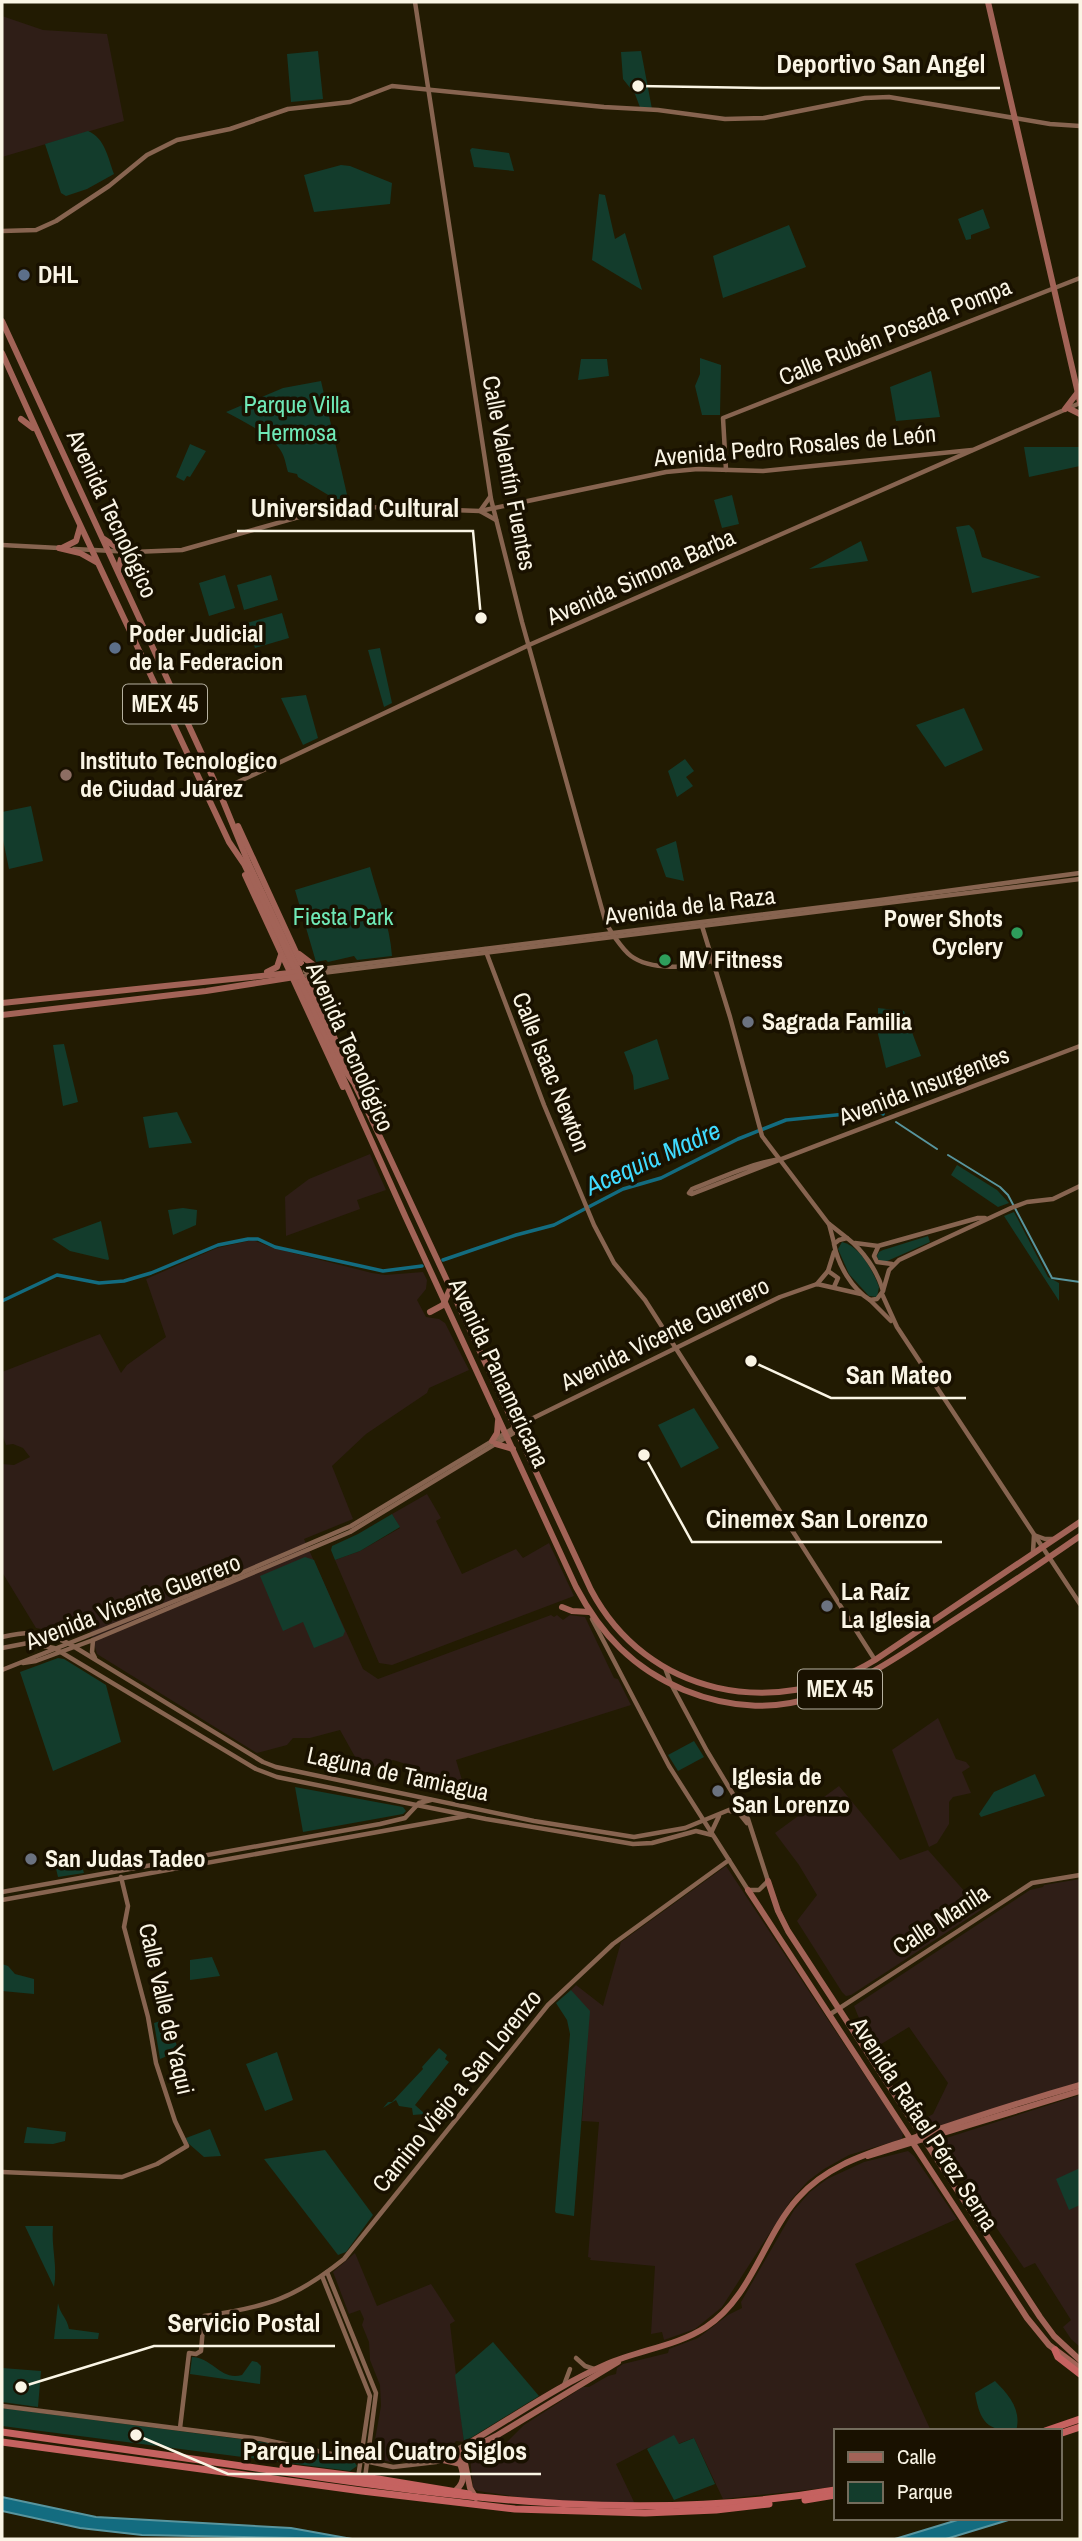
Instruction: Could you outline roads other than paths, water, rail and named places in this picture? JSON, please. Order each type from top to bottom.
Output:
[{"type":"highway","points":[[1055,2350],[1058,2357],[1080,2374]]},
{"type":"highway","points":[[1050,2429],[1080,2418]]},
{"type":"highway","points":[[1061,2433],[1080,2427]]},
{"type":"highway","points":[[2,2432],[459,2494]]},
{"type":"highway","points":[[2,2442],[515,2508],[610,2514],[716,2510],[834,2496]]},
{"type":"highway","points":[[236,2465],[247,2463],[346,2474],[377,2488],[413,2493],[425,2498]]},
{"type":"highway","points":[[344,2484],[349,2480],[346,2474]]},
{"type":"highway","points":[[322,2484],[379,2479],[474,2498],[577,2506],[650,2507],[719,2505],[834,2490]]},
{"type":"highway","points":[[377,2488],[375,2484],[379,2479]]},
{"type":"main road","points":[[988,2],[1080,403]]},
{"type":"main road","name":"Avenida Tecnológico","points":[[2,321],[219,791],[246,863],[344,1073],[375,1150]]},
{"type":"main road","name":"Avenida Tecnológico","points":[[2,353],[213,808],[239,857],[246,863]]},
{"type":"main road","points":[[1078,391],[1067,409],[1080,414]]},
{"type":"main road","points":[[22,398],[30,403],[35,393]]},
{"type":"main road","points":[[30,418],[42,408]]},
{"type":"main road","points":[[21,419],[36,430],[40,423],[50,426]]},
{"type":"main road","points":[[59,548],[72,545],[76,541],[80,525]]},
{"type":"main road","points":[[102,538],[116,547],[133,552],[121,559],[118,571]]},
{"type":"main road","points":[[59,548],[80,553],[99,563]]},
{"type":"main road","points":[[116,598],[139,641],[144,644],[149,639]]},
{"type":"main road","points":[[143,658],[151,653],[158,659]]},
{"type":"main road","points":[[205,791],[219,791],[232,812],[354,1083]]},
{"type":"main road","points":[[213,808],[216,802],[224,803]]},
{"type":"main road","points":[[239,857],[360,1123],[367,1132]]},
{"type":"main road","points":[[295,949],[318,972],[313,981],[313,989]]},
{"type":"main road","points":[[263,975],[277,967],[281,953]]},
{"type":"main road","points":[[269,982],[288,984],[301,964]]},
{"type":"main road","points":[[2,1003],[263,975],[293,979]]},
{"type":"main road","points":[[2,1015],[157,997],[307,975]]},
{"type":"main road","points":[[157,997],[161,986]]},
{"type":"main road","points":[[141,999],[144,988]]},
{"type":"main road","points":[[47,1011],[46,1004],[52,998]]},
{"type":"main road","name":"Avenida Tecnológico","points":[[344,1073],[354,1083],[382,1141]]},
{"type":"main road","name":"Avenida Panamericana","points":[[382,1141],[595,1597],[621,1634],[643,1654],[665,1668]]},
{"type":"main road","name":"Avenida Panamericana","points":[[375,1150],[589,1612]]},
{"type":"main road","points":[[397,1197],[404,1198],[406,1194]]},
{"type":"main road","points":[[430,1312],[445,1303],[450,1289]]},
{"type":"main road","points":[[450,1314],[461,1311]]},
{"type":"main road","points":[[506,1410],[513,1417],[527,1423],[523,1444]]},
{"type":"main road","points":[[497,1416],[498,1429],[494,1443],[513,1449]]},
{"type":"main road","name":"MEX 45","points":[[665,1668],[715,1687],[760,1694],[792,1692],[825,1684],[849,1675],[887,1653],[1080,1522]]},
{"type":"main road","name":"MEX 45","points":[[589,1612],[626,1655],[645,1670],[671,1684],[726,1702],[768,1705],[823,1695],[890,1664],[1080,1536]]},
{"type":"main road","points":[[576,1587],[583,1587],[588,1583]]},
{"type":"main road","points":[[562,1607],[572,1611],[589,1612]]},
{"type":"main road","points":[[887,1653],[884,1659],[890,1664]]},
{"type":"main road","points":[[873,1673],[875,1660]]},
{"type":"main road","name":"Avenida Rafael Pérez Serna","points":[[768,1881],[780,1918],[838,2010],[1046,2326],[1079,2364]]},
{"type":"main road","name":"Avenida Rafael Pérez Serna","points":[[748,1890],[1027,2318],[1055,2350],[1079,2364]]},
{"type":"main road","points":[[1034,2102],[1080,2085]]},
{"type":"main road","points":[[921,2138],[933,2131],[1080,2091]]},
{"type":"main road","points":[[861,2156],[967,2122]]},
{"type":"main road","points":[[897,2143],[904,2128]]},
{"type":"main road","points":[[915,2128],[933,2131]]},
{"type":"main road","points":[[474,2498],[460,2454],[562,2387],[595,2370],[680,2340],[713,2321],[738,2295],[797,2199],[809,2186],[835,2168],[861,2156],[897,2143],[912,2141]]},
{"type":"main road","points":[[459,2494],[463,2480],[463,2464],[473,2445],[496,2436],[619,2361]]},
{"type":"main road","points":[[444,2457],[463,2464]]},
{"type":"street","name":"Calle Valentín Fuentes","points":[[415,2],[491,498],[605,920],[611,933],[631,956],[648,962],[686,966],[712,961]]},
{"type":"street","points":[[2,231],[43,228],[93,198],[147,155],[177,141],[230,129],[288,108],[350,102],[387,86],[658,110],[708,118],[764,118],[877,96],[1050,124],[1080,126]]},
{"type":"street","name":"Calle Rubén Posada Pompa","points":[[726,470],[723,418],[1080,278]]},
{"type":"street","name":"Avenida Simona Barba","points":[[219,791],[529,645],[1080,403]]},
{"type":"street","name":"Avenida Pedro Rosales de León","points":[[2,545],[133,552],[182,551],[338,506],[480,511],[666,472],[698,469],[763,471],[972,450]]},
{"type":"street","points":[[496,520],[480,511],[491,498],[502,508]]},
{"type":"street","name":"Avenida de la Raza","points":[[486,951],[617,938],[1080,873]]},
{"type":"street","name":"Avenida de la Raza","points":[[307,975],[611,933],[702,925],[1080,879]]},
{"type":"street","points":[[601,935],[605,920]]},
{"type":"street","points":[[702,925],[762,1136],[828,1223],[853,1243],[873,1268],[897,1327],[1080,1604]]},
{"type":"street","name":"Calle Isaac Newton","points":[[486,951],[588,1212],[611,1257],[645,1300],[875,1660]]},
{"type":"street","name":"Avenida Insurgentes","points":[[691,1192],[762,1162],[779,1159],[1080,1046]]},
{"type":"street","points":[[878,1246],[874,1256],[877,1262],[894,1264],[986,1218],[1018,1205],[1053,1199],[1080,1186]]},
{"type":"street","points":[[853,1243],[878,1246],[986,1218]]},
{"type":"street","points":[[828,1223],[843,1269],[861,1294]]},
{"type":"street","points":[[928,1232],[935,1243]]},
{"type":"street","points":[[817,1284],[828,1271],[834,1246],[838,1240],[847,1238]]},
{"type":"street","points":[[870,1300],[877,1299],[882,1292],[894,1264]]},
{"type":"street","points":[[828,1271],[838,1278],[834,1287]]},
{"type":"street","points":[[817,1284],[861,1294],[897,1327]]},
{"type":"street","name":"Avenida Vicente Guerrero","points":[[22,1663],[61,1653],[350,1532],[527,1423],[780,1297],[817,1284]]},
{"type":"street","name":"Avenida Vicente Guerrero","points":[[22,1663],[351,1526],[494,1443]]},
{"type":"street","points":[[1034,1535],[1056,1539]]},
{"type":"street","points":[[1031,1556],[1035,1546],[1034,1535]]},
{"type":"street","name":"MEX 45","points":[[589,1612],[661,1752],[748,1890]]},
{"type":"street","name":"Laguna de Tamiagua","points":[[2,1637],[30,1632],[48,1635],[68,1643],[269,1765],[534,1821],[634,1837],[662,1834],[704,1821],[741,1805]]},
{"type":"street","points":[[93,1640],[92,1652],[96,1659]]},
{"type":"street","points":[[2,1648],[28,1643],[54,1648]]},
{"type":"street","points":[[28,1643],[33,1649],[32,1657]]},
{"type":"street","name":"Laguna de Tamiagua","points":[[54,1648],[264,1773],[282,1779],[415,1807],[633,1844],[652,1843],[696,1831],[712,1834]]},
{"type":"street","points":[[2,1670],[22,1663]]},
{"type":"street","name":"MEX 45","points":[[665,1668],[707,1751],[741,1805],[768,1881]]},
{"type":"street","points":[[2,1892],[401,1819],[424,1800],[445,1801]]},
{"type":"street","points":[[730,1811],[739,1813],[752,1830]]},
{"type":"street","points":[[2,1900],[471,1815]]},
{"type":"street","points":[[712,1834],[720,1815]]},
{"type":"street","points":[[357,1828],[358,1835]]},
{"type":"street","name":"Camino Viejo a San Lorenzo","points":[[180,2428],[188,2353],[200,2353],[204,2316],[281,2300],[325,2274],[352,2252],[379,2214],[548,2005],[626,1934],[729,1860]]},
{"type":"street","name":"Calle Manila","points":[[829,2015],[1032,1883],[1080,1875]]},
{"type":"street","name":"Calle Valle de Yaqui","points":[[2,2172],[122,2177],[158,2164],[187,2146],[175,2121],[156,2063],[124,1927],[128,1906],[121,1877]]},
{"type":"street","points":[[62,1881],[63,1888]]},
{"type":"street","points":[[748,1890],[759,1890],[768,1881]]},
{"type":"street","points":[[43,1884],[43,1892]]},
{"type":"street","points":[[325,2274],[375,2387],[377,2399],[362,2480]]},
{"type":"street","points":[[325,2274],[370,2396],[361,2460],[362,2480]]},
{"type":"street","points":[[351,2348],[358,2346]]},
{"type":"street","points":[[576,2358],[595,2370]]},
{"type":"street","points":[[562,2387],[570,2369]]},
{"type":"street","points":[[2,2406],[282,2442],[397,2467],[428,2463],[473,2445]]},
{"type":"street","points":[[444,2457],[460,2454]]},
{"type":"street","points":[[362,2480],[379,2464]]},
{"type":"water","points":[[2,2497],[96,2517],[291,2528],[352,2539],[142,2535],[80,2528],[2,2511]]},
{"type":"water","points":[[957,2520],[1008,2520],[946,2539],[895,2539]]},
{"type":"waterway","name":"Acequia Madre","points":[[443,1260],[554,1225],[623,1189],[661,1178],[738,1139],[786,1120],[876,1111],[883,1114]]},
{"type":"waterway","name":"Acequia Madre","points":[[896,1122],[937,1149]]},
{"type":"waterway","name":"Acequia Madre","points":[[948,1155],[1000,1187],[1008,1195],[1052,1278],[1080,1282]]},
{"type":"waterway","name":"Acequia Madre","points":[[2,1301],[57,1275],[99,1283],[124,1281],[151,1273],[218,1245],[248,1239],[258,1239],[275,1247],[383,1271],[422,1266]]},
{"type":"place","name":"Deportivo San Angel","points":[[638,86]]},
{"type":"place","name":"DHL","points":[[24,275]]},
{"type":"place","name":"Universidad Cultural","points":[[481,618]]},
{"type":"place","name":"Poder Judicial de la Federacion","points":[[115,648]]},
{"type":"place","name":"Instituto Tecnologico de Ciudad Juárez","points":[[66,775]]},
{"type":"place","name":"Power Shots Cyclery","points":[[1017,933]]},
{"type":"place","name":"MV Fitness","points":[[665,960]]},
{"type":"place","name":"Sagrada Familia","points":[[748,1022]]},
{"type":"place","name":"San Mateo","points":[[751,1361]]},
{"type":"place","name":"Cinemex San Lorenzo","points":[[644,1455]]},
{"type":"place","name":"La Raíz La Iglesia","points":[[827,1606]]},
{"type":"place","name":"Iglesia de San Lorenzo","points":[[718,1791]]},
{"type":"place","name":"San Judas Tadeo","points":[[31,1859]]},
{"type":"place","name":"Servicio Postal","points":[[21,2387]]},
{"type":"place","name":"Parque Lineal Cuatro Siglos","points":[[136,2435]]},
{"type":"park label","name":"Parque Villa Hermosa","points":[[297,419]]},
{"type":"park label","name":"Fiesta Park","points":[[343,917]]}]
